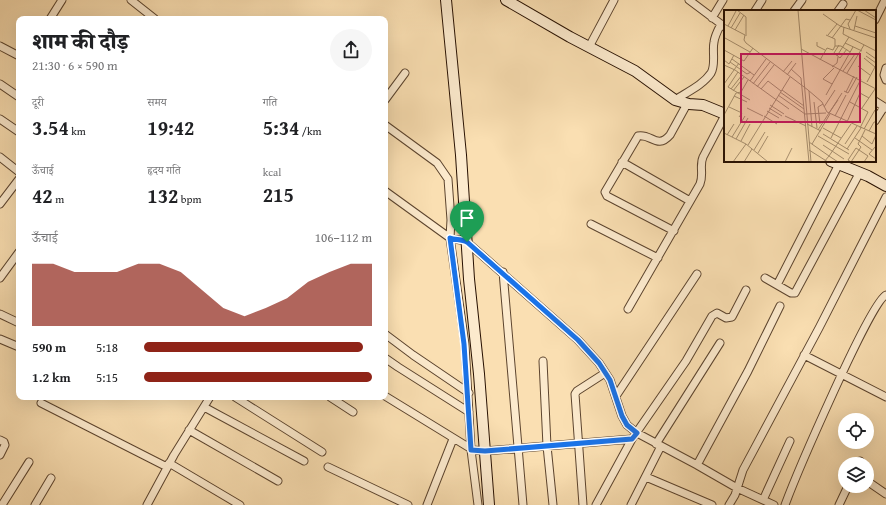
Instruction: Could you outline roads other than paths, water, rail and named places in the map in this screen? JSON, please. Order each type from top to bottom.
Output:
[{"type":"street","points":[[52,16],[62,0]]},
{"type":"street","points":[[131,0],[151,16]]},
{"type":"street","points":[[446,0],[461,155],[459,240],[469,412],[489,505]]},
{"type":"street","points":[[506,0],[635,71],[675,100],[687,104],[703,106],[724,115]]},
{"type":"street","points":[[589,47],[614,0]]},
{"type":"street","points":[[675,100],[698,85],[711,73],[715,34],[723,26],[689,0]]},
{"type":"street","points":[[712,18],[723,0]]},
{"type":"street","points":[[755,10],[762,0]]},
{"type":"street","points":[[795,10],[802,0]]},
{"type":"street","points":[[876,18],[886,0]]},
{"type":"street","points":[[839,10],[844,4]]},
{"type":"street","points":[[0,46],[16,54]]},
{"type":"street","points":[[886,68],[884,75],[886,80]]},
{"type":"street","points":[[388,96],[405,73]]},
{"type":"street","points":[[0,84],[16,95]]},
{"type":"street","points":[[876,102],[885,107],[876,120]]},
{"type":"street","points":[[674,231],[605,194],[606,189],[638,136],[642,135],[658,142],[666,139],[670,135],[687,104]]},
{"type":"street","points":[[628,309],[674,231],[702,178],[701,162],[724,117]]},
{"type":"street","points":[[0,118],[16,130]]},
{"type":"street","points":[[388,127],[437,163],[446,174],[449,186],[451,220],[459,240],[472,314],[479,374],[478,505]]},
{"type":"street","points":[[1,159],[16,170]]},
{"type":"street","points":[[622,162],[690,201]]},
{"type":"street","points":[[777,285],[842,163],[886,186]]},
{"type":"street","points":[[765,278],[793,294],[797,291],[860,172]]},
{"type":"street","points":[[0,204],[16,183]]},
{"type":"street","points":[[388,193],[459,240],[502,272],[578,340],[599,363],[610,380],[622,416],[627,425],[637,433],[737,488],[774,505]]},
{"type":"street","points":[[730,505],[743,470],[886,197]]},
{"type":"street","points":[[591,224],[658,258]]},
{"type":"street","points":[[0,278],[16,256]]},
{"type":"street","points":[[502,272],[523,505]]},
{"type":"street","points":[[616,396],[697,274]]},
{"type":"street","points":[[596,505],[632,439],[686,361],[712,316],[717,313],[726,318],[732,317],[746,290]]},
{"type":"street","points":[[785,505],[796,476],[842,374],[871,316],[882,298],[886,295]]},
{"type":"street","points":[[697,465],[748,371],[780,306]]},
{"type":"street","points":[[0,314],[16,322]]},
{"type":"street","points":[[388,336],[468,393]]},
{"type":"street","points":[[0,339],[16,346]]},
{"type":"street","points":[[632,505],[646,477],[659,445],[720,342]]},
{"type":"street","points":[[804,355],[886,397]]},
{"type":"street","points":[[388,360],[469,412]]},
{"type":"street","points":[[543,361],[547,446],[553,505]]},
{"type":"street","points":[[583,505],[575,394],[605,373]]},
{"type":"street","points":[[388,398],[454,439],[478,451],[632,439]]},
{"type":"street","points":[[147,505],[168,465],[208,400]]},
{"type":"street","points":[[240,400],[322,452]]},
{"type":"street","points":[[335,400],[353,412]]},
{"type":"street","points":[[41,403],[168,465],[240,505]]},
{"type":"street","points":[[204,407],[304,461]]},
{"type":"street","points":[[189,430],[278,481]]},
{"type":"street","points":[[427,505],[454,439]]},
{"type":"street","points":[[0,440],[4,442],[5,445],[0,455]]},
{"type":"street","points":[[763,500],[790,441]]},
{"type":"street","points":[[2,505],[29,462]]},
{"type":"street","points":[[328,467],[408,505]]},
{"type":"street","points":[[646,477],[712,505]]},
{"type":"street","points":[[35,505],[51,478]]},
{"type":"street","points":[[874,486],[886,494]]},
{"type":"street","points":[[839,505],[845,493]]}]
